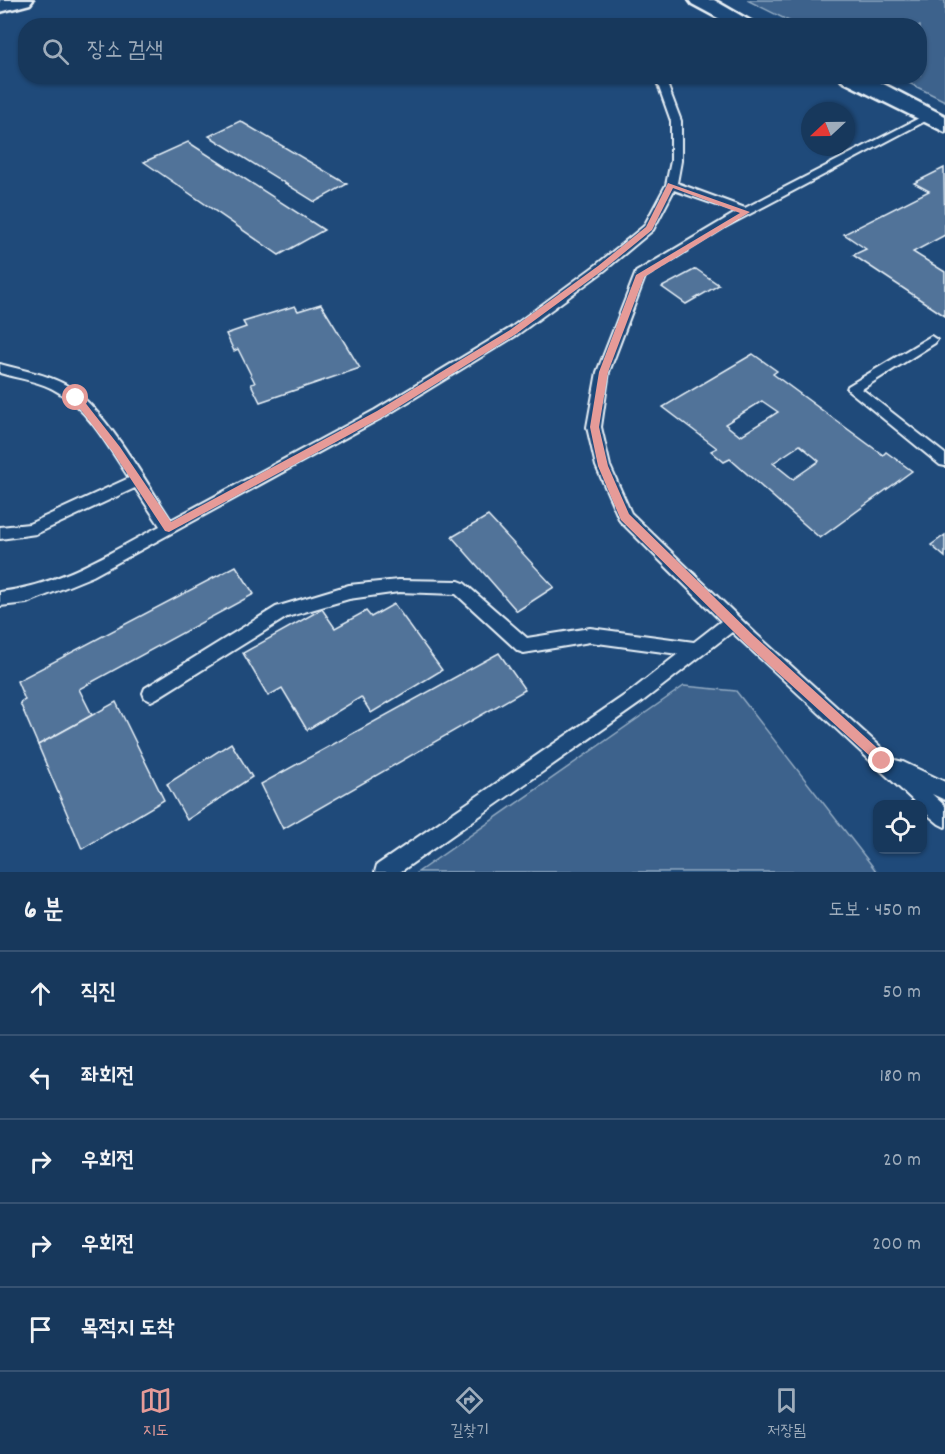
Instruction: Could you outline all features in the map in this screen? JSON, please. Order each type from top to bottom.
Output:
[{"type":"main road","points":[[0,6],[23,0]]},
{"type":"main road","points":[[699,0],[734,18]]},
{"type":"main road","points":[[865,84],[937,121]]},
{"type":"lane","points":[[0,599],[27,596],[88,572],[380,413],[513,332],[600,268],[649,228],[671,185],[676,161],[676,121],[662,84]]},
{"type":"lane","points":[[937,121],[746,212],[640,275],[603,372],[594,427],[603,466],[625,517],[732,622],[945,818]]},
{"type":"lane","points":[[671,185],[746,212]]},
{"type":"lane","points":[[931,340],[853,388],[945,461]]},
{"type":"lane","points":[[0,369],[62,388],[76,398],[169,528]]},
{"type":"lane","points":[[0,533],[31,530],[137,481]]},
{"type":"lane","points":[[151,693],[282,612],[349,592],[399,586],[459,588],[524,646],[590,635],[697,650]]},
{"type":"lane","points":[[384,872],[638,696],[732,622]]},
{"type":"lane","points":[[882,761],[945,791]]},
{"type":"shaded area","points":[[747,0],[945,0],[945,101],[911,84],[927,84],[927,18],[783,18]]},
{"type":"shaded area","points":[[684,686],[736,691],[877,872],[418,872]]},
{"type":"building","points":[[240,121],[347,184],[315,202],[209,136]]},
{"type":"building","points":[[188,142],[324,230],[279,255],[144,162]]},
{"type":"building","points":[[944,168],[945,235],[913,252],[945,272],[945,316],[853,255],[866,249],[844,234],[929,191],[914,183]]},
{"type":"building","points":[[696,269],[719,285],[686,304],[662,287]]},
{"type":"building","points":[[321,304],[360,368],[260,402],[251,384],[255,383],[238,349],[234,351],[226,334],[246,327],[243,322],[295,306],[298,311]]},
{"type":"building","points":[[753,354],[777,371],[773,374],[883,455],[886,452],[912,471],[820,538],[730,459],[724,462],[711,451],[717,448],[663,407]],"holes":[[[762,401],[778,412],[740,436],[725,424]],[[800,445],[819,461],[793,479],[773,463]]]},
{"type":"building","points":[[488,516],[554,587],[517,611],[452,537]]},
{"type":"building","points":[[945,535],[945,557],[931,545]]},
{"type":"building","points":[[236,566],[254,594],[79,689],[92,715],[38,745],[20,703],[25,700],[17,681]]},
{"type":"building","points":[[394,604],[442,670],[371,713],[361,697],[307,730],[282,688],[268,696],[243,653],[322,609],[335,628],[366,611],[371,617]]},
{"type":"building","points":[[499,653],[525,690],[283,829],[261,784]]},
{"type":"building","points":[[116,702],[164,800],[82,849],[38,745]]},
{"type":"building","points":[[231,743],[252,777],[187,820],[167,784]]},
{"type":"route","points":[[76,398],[116,450],[169,528],[380,413],[513,332],[600,268],[649,228],[671,185],[746,212],[640,275],[603,372],[594,427],[603,466],[625,517],[750,639],[882,761]]}]
